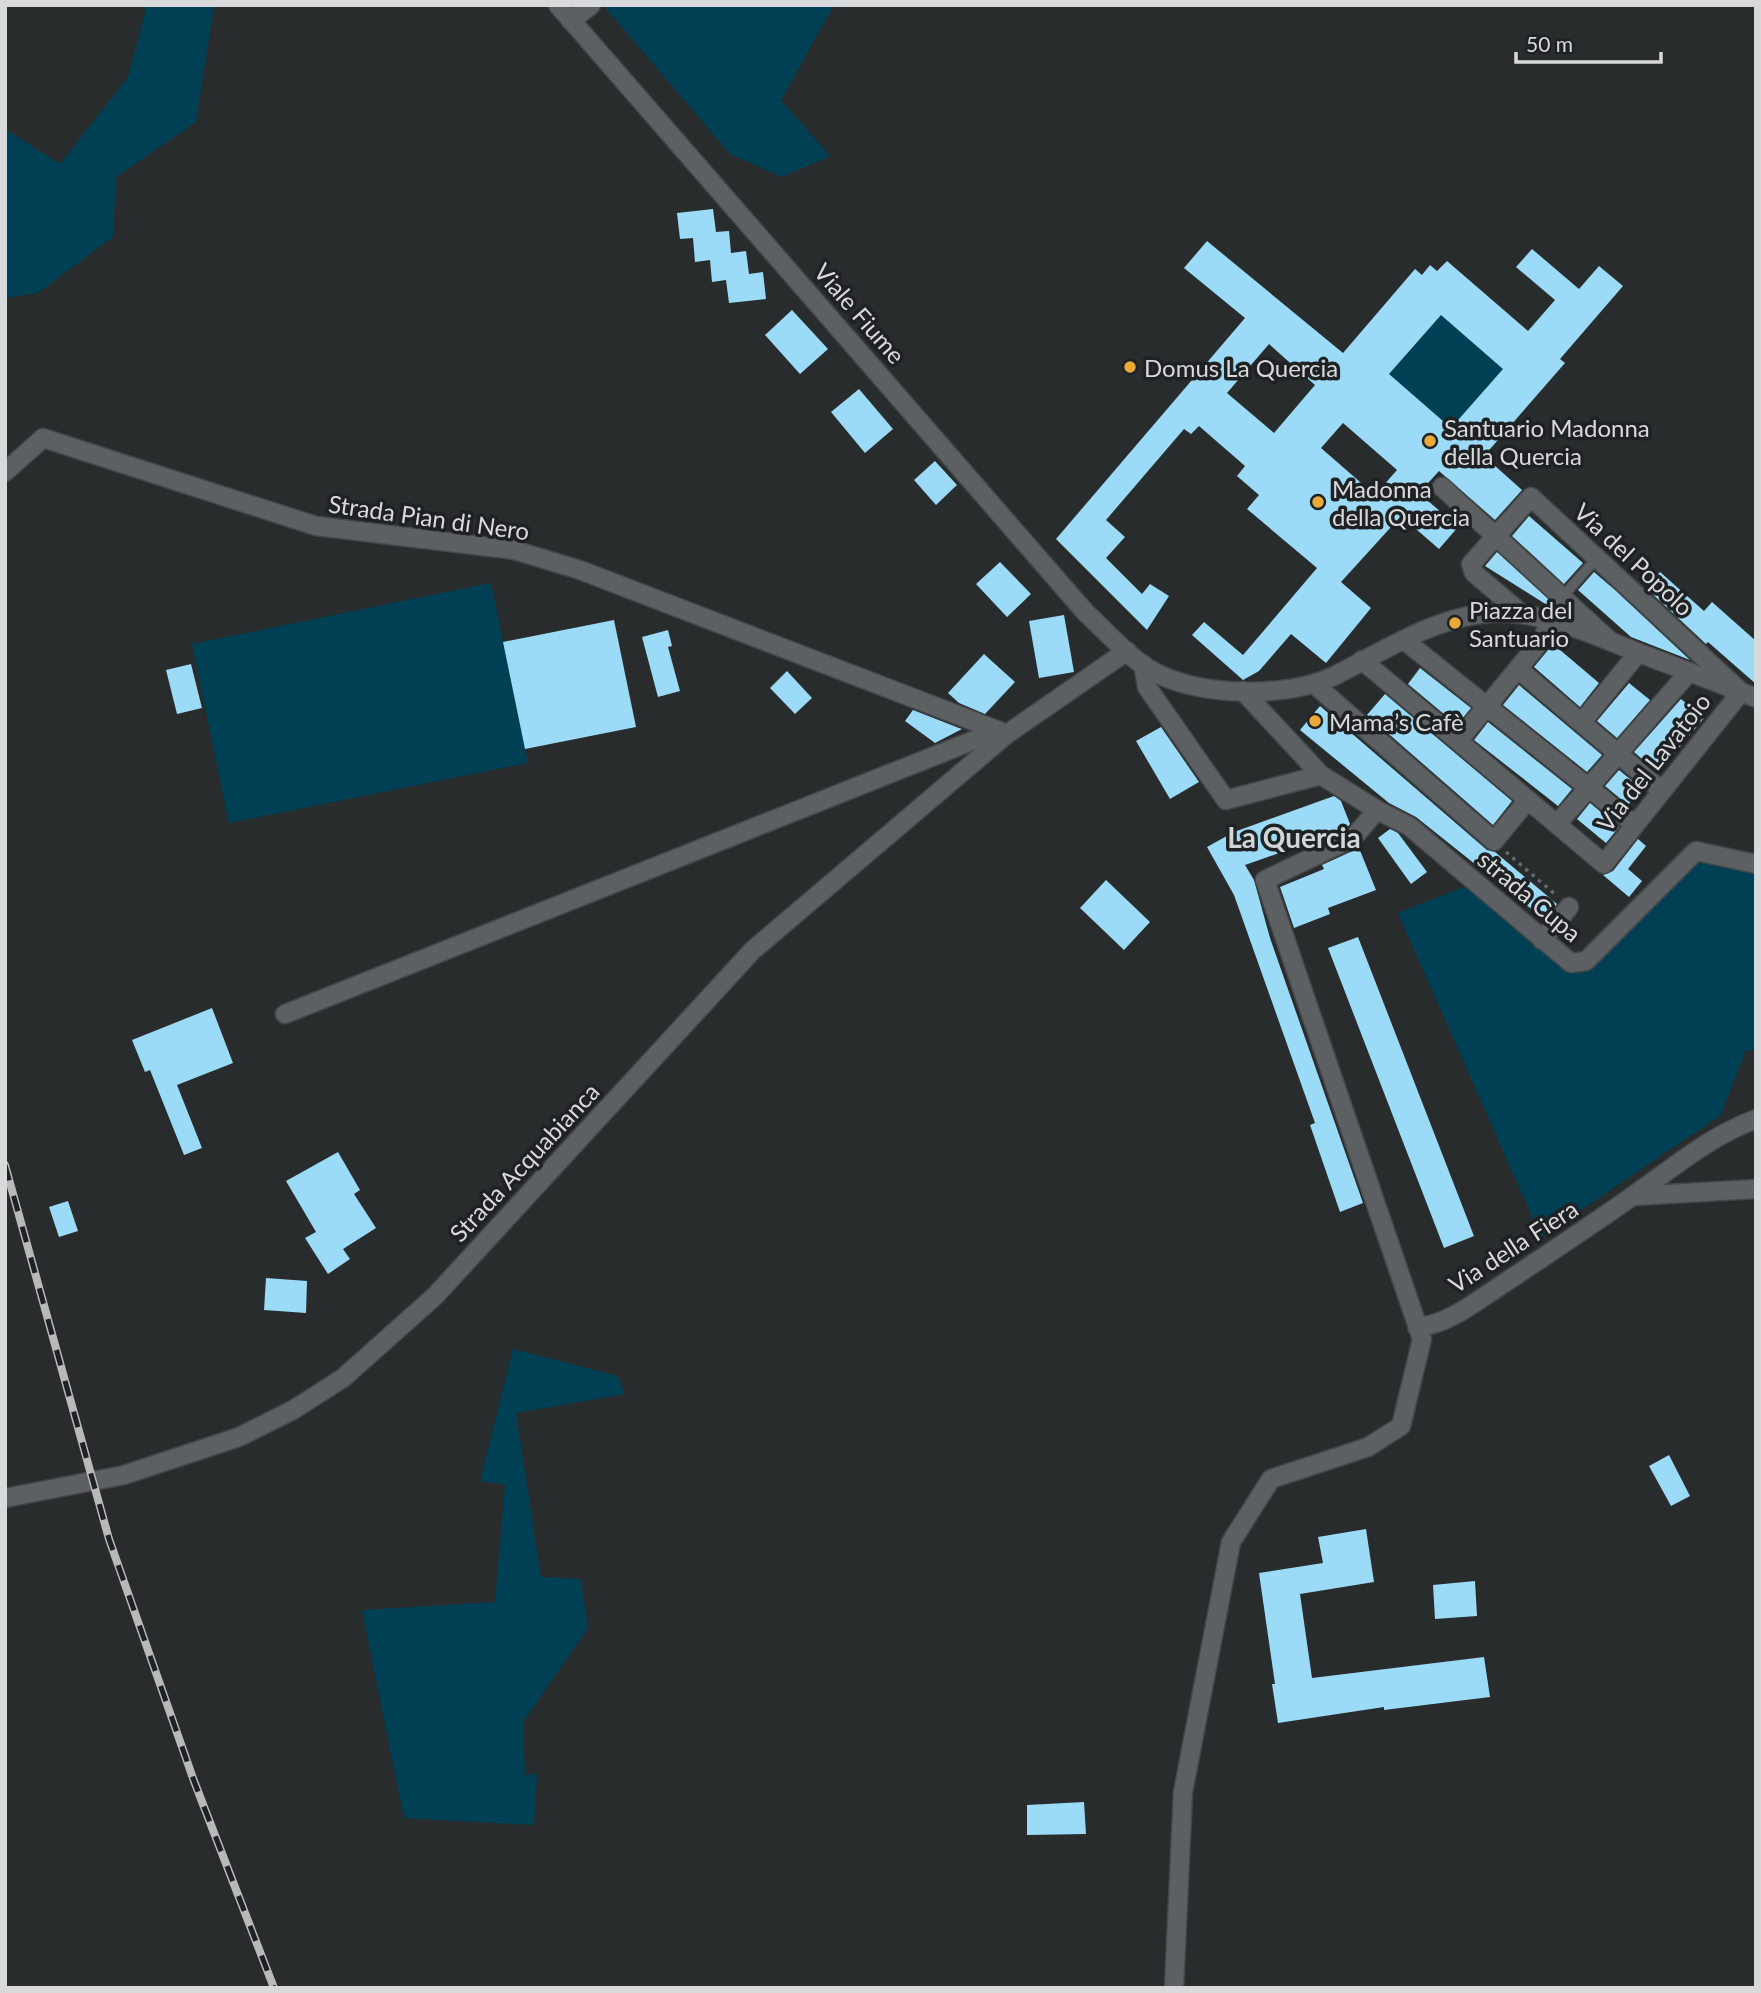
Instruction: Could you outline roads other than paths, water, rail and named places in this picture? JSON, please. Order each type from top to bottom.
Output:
[{"type":"street","name":"Viale Fiume","points":[[558,5],[1086,612],[1143,664],[1171,680],[1213,689],[1270,691],[1314,684],[1404,640],[1480,614],[1522,614]]},
{"type":"street","points":[[571,21],[591,5]]},
{"type":"street","name":"Strada Pian di Nero","points":[[5,472],[43,438],[316,526],[513,550],[580,570],[1007,734]]},
{"type":"street","points":[[1441,487],[1497,535],[1610,641]]},
{"type":"street","name":"Via del Popolo","points":[[1497,535],[1531,497],[1748,695]]},
{"type":"street","points":[[1497,535],[1471,564],[1474,573],[1522,614],[1610,641],[1748,695]]},
{"type":"street","points":[[1458,741],[1544,637],[1548,621]]},
{"type":"street","points":[[1404,640],[1635,825]]},
{"type":"street","name":"Strada Acquabianca","points":[[5,1498],[124,1475],[239,1437],[293,1410],[343,1378],[435,1296],[752,950],[1007,734],[1127,651]]},
{"type":"street","points":[[1582,722],[1638,653]]},
{"type":"street","points":[[1362,660],[1557,824],[1617,752],[1693,673]]},
{"type":"street","points":[[1143,664],[1147,687],[1226,800],[1321,775]]},
{"type":"street","points":[[1518,669],[1662,791]]},
{"type":"street","points":[[1314,684],[1494,841],[1528,800]]},
{"type":"street","name":"strada Cupa","points":[[1243,691],[1321,775],[1377,810],[1409,826],[1571,963],[1586,961],[1696,851],[1756,864]]},
{"type":"street","name":"Via del Lavatoio","points":[[1557,824],[1604,864],[1662,791],[1748,695]]},
{"type":"street","name":"Strada Acquabianca","points":[[285,1014],[982,737],[1007,734]]},
{"type":"street","points":[[1174,1988],[1183,1792],[1231,1542],[1271,1479],[1368,1447],[1401,1426],[1422,1339],[1265,880],[1353,838],[1377,810]]},
{"type":"street","points":[[1542,940],[1569,907]]},
{"type":"street","name":"Via della Fiera","points":[[1417,1327],[1434,1326],[1477,1300],[1633,1196],[1699,1147],[1734,1127],[1756,1119]]},
{"type":"street","points":[[1633,1196],[1756,1189]]},
{"type":"lane","points":[[1563,596],[1597,558]]},
{"type":"railway","points":[[5,1165],[109,1539],[194,1781],[274,1988]]},
{"type":"place","name":"Domus La Quercia","points":[[1130,367]]},
{"type":"place","name":"Santuario Madonna della Quercia","points":[[1430,441]]},
{"type":"place","name":"Madonna della Quercia","points":[[1318,502]]},
{"type":"place","name":"Piazza del Santuario","points":[[1455,623]]},
{"type":"place","name":"Mama’s Cafè","points":[[1315,721]]},
{"type":"district","name":"La Quercia","points":[[1294,837]]}]
